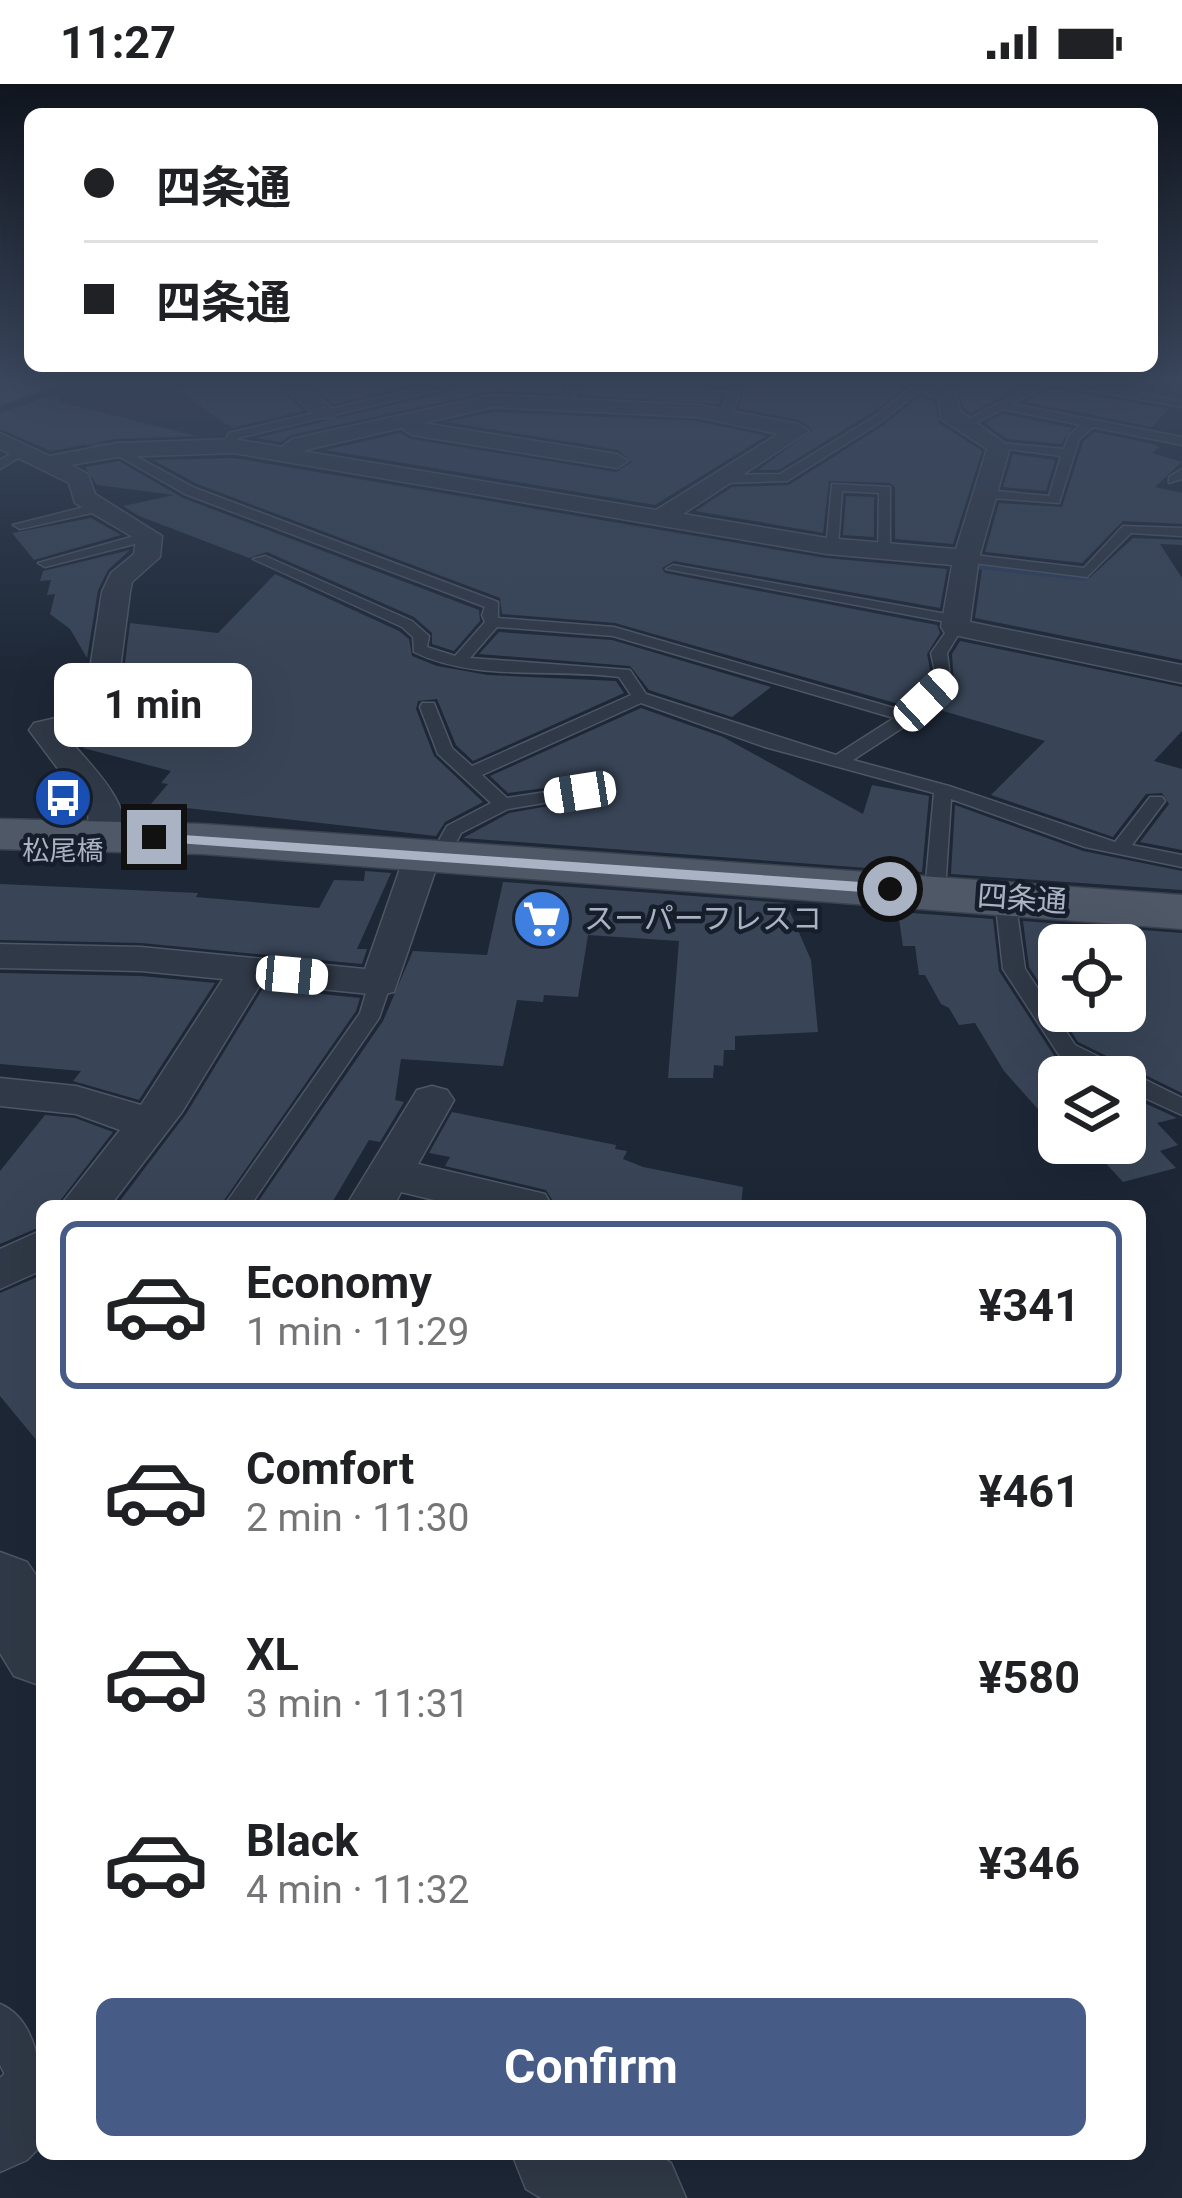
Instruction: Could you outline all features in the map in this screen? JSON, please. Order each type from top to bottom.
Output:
[{"type":"main road","name":"四条通","points":[[0,834],[107,836],[1182,912]]},
{"type":"street","points":[[79,479],[85,498],[149,536],[147,557],[120,579],[116,592],[105,669],[120,702],[110,715],[45,730],[105,808],[107,836]]},
{"type":"street","points":[[431,479],[831,546],[966,558]]},
{"type":"street","points":[[544,497],[581,479]]},
{"type":"street","points":[[662,517],[719,479]]},
{"type":"street","points":[[990,479],[966,558],[954,623],[1182,674]]},
{"type":"street","points":[[0,956],[141,959],[380,983],[431,858]]},
{"type":"street","points":[[89,1200],[148,1126],[248,971]]},
{"type":"street","points":[[0,1092],[50,1094],[115,1108],[148,1126]]},
{"type":"street","points":[[432,1100],[380,1190],[472,1200]]},
{"type":"street","points":[[0,1271],[36,1251]]},
{"type":"street","points":[[0,1586],[36,1641]]},
{"type":"street","points":[[572,2160],[636,2198]]},
{"type":"lane","points":[[168,479],[190,491],[493,604],[489,615],[493,622]]},
{"type":"lane","points":[[719,479],[742,479]]},
{"type":"lane","points":[[985,494],[1054,500],[1059,479]]},
{"type":"lane","points":[[831,546],[836,487],[885,490],[885,551]]},
{"type":"lane","points":[[20,525],[100,507]]},
{"type":"lane","points":[[966,558],[1088,574],[1128,529],[1182,532]]},
{"type":"lane","points":[[45,563],[149,536]]},
{"type":"lane","points":[[332,558],[351,551]]},
{"type":"lane","points":[[260,559],[407,624],[421,636],[418,649],[425,655],[458,662],[588,666],[624,673],[640,697],[838,762],[943,790],[1119,850],[1182,861]]},
{"type":"lane","points":[[295,572],[314,565]]},
{"type":"lane","points":[[673,569],[954,623],[939,653],[945,682],[907,717],[838,762]]},
{"type":"lane","points":[[493,622],[614,632],[907,717]]},
{"type":"lane","points":[[458,662],[493,622]]},
{"type":"lane","points":[[588,666],[614,632]]},
{"type":"lane","points":[[469,775],[640,697]]},
{"type":"lane","points":[[428,707],[444,750],[503,804]]},
{"type":"lane","points":[[935,892],[943,790]]},
{"type":"lane","points":[[431,858],[454,830],[503,804],[580,792]]},
{"type":"lane","points":[[1119,850],[1156,801]]},
{"type":"lane","points":[[1005,898],[1014,970],[1067,1050],[1079,1056]]},
{"type":"lane","points":[[241,1200],[371,1013],[380,983]]},
{"type":"lane","points":[[1146,1090],[1182,1107]]},
{"type":"lane","points":[[0,2024],[26,2106]]},
{"type":"building","points":[[93,479],[150,479],[183,498],[479,610],[480,621],[454,651],[432,644],[432,633],[414,617],[267,552],[249,558],[123,506],[174,495],[97,485]]},
{"type":"building","points":[[187,479],[356,479],[826,558],[947,569],[940,608],[674,561],[662,568],[665,573],[937,625],[940,633],[927,654],[932,679],[902,705],[615,623],[502,614],[500,598]]},
{"type":"building","points":[[497,479],[697,479],[655,505]]},
{"type":"building","points":[[799,479],[973,479],[953,544],[895,539],[895,487],[890,483],[829,481],[823,533],[695,511],[732,487],[789,485]]},
{"type":"building","points":[[1006,479],[1050,479],[1046,491],[1003,487]]},
{"type":"building","points":[[1071,479],[1164,479],[1155,487],[1182,493],[1182,524],[1123,521],[1082,563],[985,552],[999,503],[1062,507]]},
{"type":"building","points":[[846,496],[874,497],[874,537],[843,535]]},
{"type":"building","points":[[91,518],[121,535],[34,560],[12,533]]},
{"type":"building","points":[[1133,538],[1182,540],[1182,545],[1160,544],[1182,578],[1182,660],[975,618],[982,569],[1086,581]]},
{"type":"building","points":[[130,550],[108,570],[98,590],[87,658],[70,629],[50,614],[55,594],[47,595],[51,580],[40,581],[43,571]]},
{"type":"building","points":[[275,574],[399,631],[409,639],[412,656],[437,666],[488,675],[616,681],[624,693],[473,761],[456,745],[437,699],[418,701],[416,709],[434,756],[483,802],[445,822],[436,836],[151,804],[168,784],[161,783],[171,771],[83,748],[101,731],[125,725],[139,702],[179,669],[125,663],[130,623],[218,633]]},
{"type":"building","points":[[499,632],[612,640],[771,687],[732,717],[649,690],[630,666],[479,654]]},
{"type":"building","points":[[960,641],[1182,687],[1182,731],[1154,761],[1182,769],[1182,850],[1140,842],[1169,804],[1162,793],[1146,794],[1113,837],[991,795],[1045,741],[933,708],[954,688],[952,654]]},
{"type":"building","points":[[641,708],[723,737],[863,814],[872,785],[929,796],[922,872],[463,838],[509,813],[589,799],[592,791],[581,783],[508,793],[490,776]]},
{"type":"building","points":[[955,805],[1083,851],[1182,871],[1182,890],[951,874]]},
{"type":"building","points":[[365,871],[391,873],[357,949],[367,949],[362,964],[141,943],[0,940],[0,884],[198,893],[196,897],[319,908],[334,880],[364,881]]},
{"type":"building","points":[[503,882],[786,903],[811,960],[818,1032],[735,1036],[735,1050],[724,1050],[723,1066],[714,1065],[713,1078],[668,1078],[679,941],[588,935],[578,997],[544,995],[543,1002],[517,1000],[503,1066],[401,1059],[395,1100],[404,1102],[380,1142],[369,1140],[334,1200],[259,1200],[383,1021],[413,951],[487,955]]},
{"type":"building","points":[[898,912],[993,919],[999,971],[1054,1056],[1038,1056],[1038,1109],[1004,1071],[975,1023],[959,1025],[925,975],[919,975],[915,946],[903,946]]},
{"type":"building","points":[[1023,921],[1063,924],[1038,924],[1038,981],[1029,967]]},
{"type":"building","points":[[1146,930],[1182,933],[1182,1093],[1146,1075],[1146,1056],[1107,1056],[1078,1042],[1071,1032],[1146,1032]]},
{"type":"building","points":[[0,973],[215,983],[139,1100],[73,1081],[81,1071],[0,1064]]},
{"type":"building","points":[[263,988],[360,998],[356,1011],[224,1200],[121,1200],[186,1114]]},
{"type":"building","points":[[1146,1104],[1177,1118],[1157,1123],[1178,1145],[1160,1151],[1176,1168],[1123,1182],[1106,1164],[1146,1164]]},
{"type":"building","points":[[452,1112],[616,1145],[615,1149],[627,1151],[623,1159],[643,1167],[743,1187],[742,1200],[552,1200],[546,1190],[445,1166],[450,1157],[429,1153]]},
{"type":"building","points":[[45,1115],[75,1118],[113,1132],[61,1200],[36,1200],[36,1229],[0,1244],[0,1171]]},
{"type":"building","points":[[36,1278],[36,1440],[0,1396],[0,1293]]},
{"type":"waterway","points":[[958,564],[1107,583]]},
{"type":"place","name":"松尾橋","points":[[63,798]]},
{"type":"place","name":"スーパーフレスコ","points":[[542,919]]},
{"type":"route","points":[[154,837],[890,889]]}]
